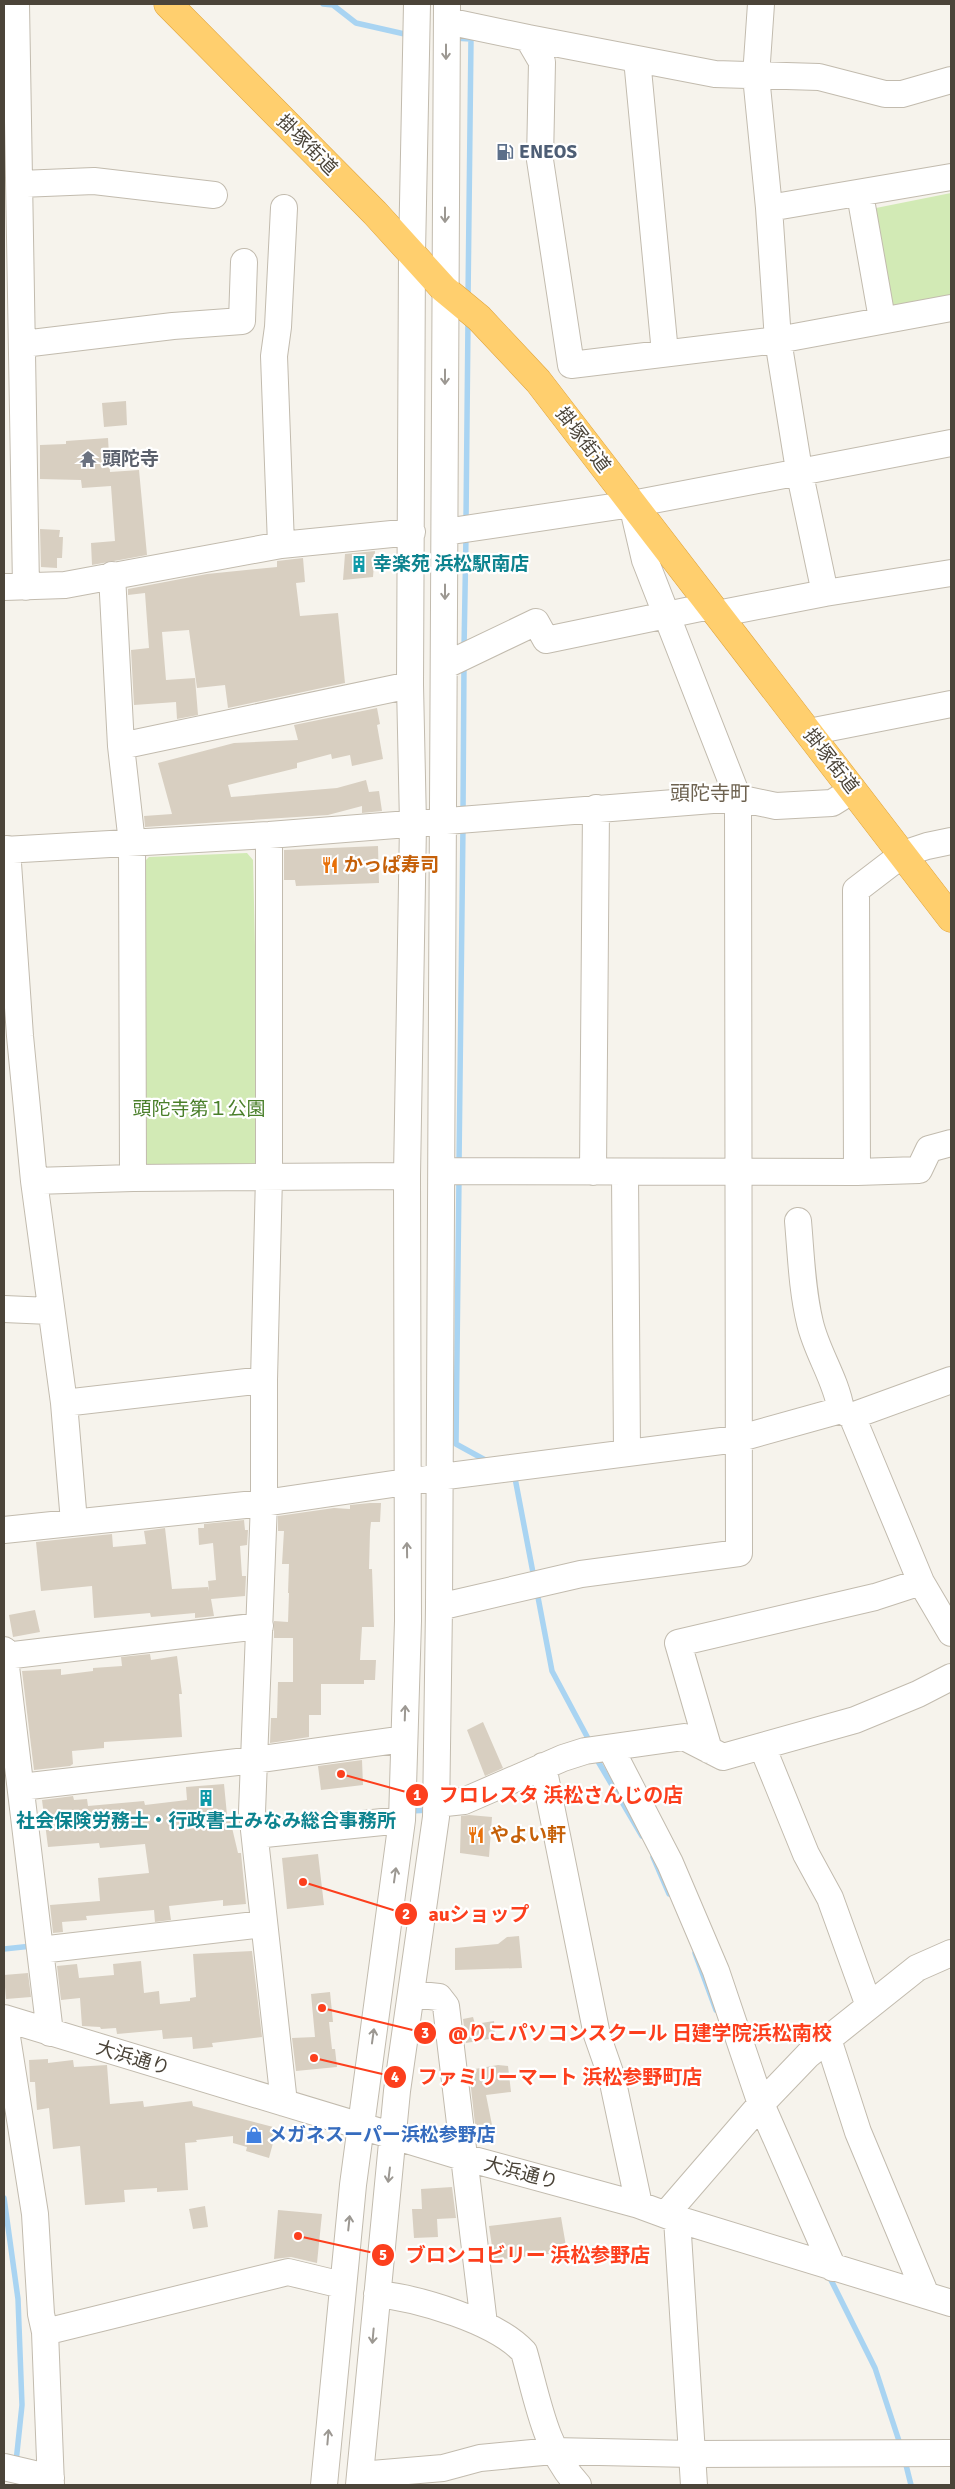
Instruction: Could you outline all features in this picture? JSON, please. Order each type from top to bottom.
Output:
[{"type":"highway","name":"掛塚街道","points":[[168,4],[375,213],[444,289],[479,318],[538,381],[951,918]]},
{"type":"street","points":[[16,4],[20,184],[13,232],[23,344],[14,418],[15,587],[65,585],[281,546],[412,532]]},
{"type":"street","points":[[324,2485],[342,2285],[361,2126],[402,1820],[408,1621],[406,1482],[407,1176],[413,824],[410,685],[412,253],[417,4]]},
{"type":"street","points":[[761,4],[756,76],[769,208],[778,340],[799,470],[825,593]]},
{"type":"street","points":[[951,80],[902,94],[885,94],[819,77],[714,74],[528,38],[447,12],[444,289],[445,532],[442,1171],[436,1804],[394,2136],[359,2480],[445,2477],[480,2458],[553,2451],[692,2454],[951,2453]]},
{"type":"street","points":[[528,38],[542,62],[540,160],[571,365]]},
{"type":"street","points":[[637,59],[665,353]]},
{"type":"street","points":[[769,208],[951,177]]},
{"type":"street","points":[[20,184],[94,181],[214,195]]},
{"type":"street","points":[[860,194],[882,319]]},
{"type":"street","points":[[281,546],[274,356],[278,327],[284,208]]},
{"type":"street","points":[[23,344],[173,326],[242,321],[244,262]]},
{"type":"street","points":[[538,381],[571,365],[778,340],[882,319],[951,308]]},
{"type":"street","points":[[445,532],[632,504],[799,470],[951,443]]},
{"type":"street","points":[[439,1607],[581,1574],[739,1553],[737,1439],[738,798],[645,560],[632,504]]},
{"type":"street","points":[[444,666],[536,622],[546,640],[666,616],[951,573]]},
{"type":"street","points":[[112,575],[122,746],[132,843],[133,1178]]},
{"type":"street","points":[[122,746],[410,685]]},
{"type":"street","points":[[809,732],[951,704]]},
{"type":"street","points":[[74,1522],[64,1403],[34,1182],[5,849],[269,835],[738,798],[776,806],[832,803],[853,790]]},
{"type":"street","points":[[593,1172],[596,808]]},
{"type":"street","points":[[269,835],[269,1176],[264,1380],[264,1503],[252,1812],[284,2103]]},
{"type":"street","points":[[857,1172],[856,890],[903,854],[927,846],[951,842]]},
{"type":"street","points":[[442,1171],[738,1173],[919,1170],[929,1149],[951,1143]]},
{"type":"street","points":[[625,1172],[627,1454]]},
{"type":"street","points":[[34,1182],[133,1178],[407,1176]]},
{"type":"street","points":[[798,1221],[805,1295],[810,1325],[846,1413],[921,1582],[948,1620]]},
{"type":"street","points":[[4,1309],[50,1311]]},
{"type":"street","points":[[64,1403],[264,1380]]},
{"type":"street","points":[[4,1530],[264,1503],[440,1477],[737,1439],[846,1413],[951,1380]]},
{"type":"street","points":[[709,1750],[678,1643],[875,1597],[921,1582]]},
{"type":"street","points":[[50,2033],[4,1653],[260,1626]]},
{"type":"street","points":[[436,1804],[464,1801],[543,1766],[585,1751],[611,1749],[684,1737],[723,1757],[855,1720],[918,1694],[951,1676]]},
{"type":"street","points":[[21,1787],[254,1760],[404,1739]]},
{"type":"street","points":[[762,1746],[806,1854],[830,1898],[869,2006]]},
{"type":"street","points":[[611,1749],[670,1863],[716,1971],[760,2104],[833,2268]]},
{"type":"street","points":[[543,1766],[597,2035],[612,2078],[639,2205]]},
{"type":"street","points":[[255,1834],[402,1820]]},
{"type":"street","points":[[40,1950],[264,1924]]},
{"type":"street","points":[[694,2485],[671,2217],[760,2104],[808,2055],[917,1968],[951,1953]]},
{"type":"street","points":[[411,1994],[439,1997],[446,2006],[484,2324]]},
{"type":"street","points":[[4,2018],[13,2136],[36,2214],[41,2314],[46,2332],[51,2481],[4,2467]]},
{"type":"street","name":"大浜通り","points":[[4,2018],[463,2157],[639,2205],[671,2217],[833,2268],[951,2303]]},
{"type":"street","points":[[828,2039],[858,2132],[926,2295]]},
{"type":"street","points":[[46,2332],[288,2272],[342,2285]]},
{"type":"street","points":[[377,2294],[402,2296],[484,2324],[514,2341],[524,2352],[553,2451],[564,2471],[578,2485]]},
{"type":"green space","points":[[951,193],[951,303],[892,313],[876,208]]},
{"type":"green space","name":"頭陀寺第１公園","points":[[247,853],[253,860],[260,1163],[255,1169],[146,1169],[140,1162],[141,865],[149,857]]},
{"type":"building","points":[[126,401],[127,425],[104,427],[102,403]]},
{"type":"building","points":[[108,438],[110,472],[139,470],[147,555],[92,565],[91,543],[115,541],[111,486],[82,488],[81,480],[40,479],[40,445],[66,444],[66,441]]},
{"type":"building","points":[[40,529],[60,530],[59,537],[63,537],[62,558],[57,558],[57,568],[41,567]]},
{"type":"building","name":"幸楽苑 浜松駅南店","points":[[375,551],[373,577],[343,580],[345,554]]},
{"type":"building","points":[[303,558],[305,582],[296,583],[300,616],[338,613],[345,683],[228,708],[225,685],[197,688],[189,630],[162,632],[166,680],[195,678],[198,715],[177,719],[176,702],[134,705],[131,650],[149,648],[145,593],[128,595],[128,589],[207,574],[277,567],[277,561]]},
{"type":"building","points":[[377,708],[380,724],[377,725],[383,759],[352,766],[350,755],[332,759],[331,754],[297,763],[297,768],[228,785],[231,797],[337,788],[366,780],[369,792],[379,791],[382,811],[362,813],[362,806],[328,815],[145,827],[144,816],[172,814],[158,763],[234,743],[298,740],[294,725]]},
{"type":"building","name":"かっぱ寿司","points":[[378,846],[379,883],[296,886],[295,880],[284,880],[284,850]]},
{"type":"building","points":[[381,1503],[380,1522],[371,1522],[370,1531],[369,1569],[372,1569],[374,1627],[362,1627],[360,1660],[376,1660],[375,1680],[364,1680],[364,1684],[321,1684],[321,1715],[309,1715],[309,1737],[270,1743],[271,1718],[277,1718],[278,1682],[293,1682],[293,1638],[274,1638],[274,1621],[288,1622],[289,1593],[289,1564],[282,1564],[284,1531],[278,1531],[278,1516],[334,1508],[350,1509],[350,1505]]},
{"type":"building","points":[[244,1520],[245,1530],[248,1530],[247,1545],[240,1546],[242,1576],[246,1576],[245,1596],[211,1599],[214,1616],[195,1618],[195,1613],[151,1617],[150,1613],[94,1618],[92,1586],[41,1591],[36,1542],[112,1534],[113,1547],[146,1544],[144,1531],[165,1528],[172,1589],[208,1587],[209,1591],[208,1581],[216,1580],[213,1543],[199,1545],[198,1528],[204,1528],[204,1524]]},
{"type":"building","points":[[35,1610],[40,1632],[13,1637],[9,1615]]},
{"type":"building","points":[[150,1654],[151,1660],[177,1656],[182,1694],[179,1694],[182,1737],[104,1742],[104,1748],[72,1751],[73,1764],[70,1766],[34,1770],[22,1671],[61,1669],[61,1675],[93,1671],[93,1668],[122,1666],[121,1657]]},
{"type":"building","points":[[483,1722],[503,1768],[485,1776],[467,1730]]},
{"type":"building","points":[[362,1760],[363,1785],[321,1790],[318,1766]]},
{"type":"building","points":[[224,1784],[227,1815],[229,1815],[238,1853],[241,1853],[246,1904],[223,1906],[223,1900],[169,1906],[171,1920],[155,1922],[154,1910],[86,1916],[87,1920],[62,1922],[63,1932],[53,1933],[50,1905],[100,1901],[98,1878],[149,1873],[145,1844],[100,1848],[99,1843],[48,1847],[42,1800],[73,1796],[74,1800],[87,1799],[88,1806],[144,1801],[145,1805],[187,1800],[186,1787]]},
{"type":"building","name":"やよい軒","points":[[461,1816],[492,1817],[489,1857],[460,1853]]},
{"type":"building","points":[[318,1854],[324,1905],[287,1909],[282,1858]]},
{"type":"building","points":[[519,1936],[522,1968],[455,1970],[455,1948],[498,1944],[507,1937]]},
{"type":"building","points":[[252,1951],[262,2037],[212,2043],[213,2047],[193,2049],[192,2037],[163,2039],[162,2030],[117,2034],[116,2028],[101,2029],[100,2027],[82,2026],[80,1998],[61,2000],[57,1966],[77,1964],[79,1978],[114,1975],[113,1964],[141,1961],[144,1993],[159,1991],[160,2004],[190,2001],[190,1998],[196,1997],[193,1954]]},
{"type":"building","points":[[28,1973],[31,1997],[6,1999],[4,1975]]},
{"type":"building","points":[[330,1992],[333,2022],[329,2022],[332,2049],[335,2049],[337,2067],[296,2071],[292,2038],[315,2037],[311,1994]]},
{"type":"building","points":[[473,2017],[475,2024],[494,2021],[495,2038],[466,2043],[463,2019]]},
{"type":"building","points":[[48,2059],[48,2063],[73,2060],[74,2067],[107,2065],[110,2104],[143,2101],[144,2107],[192,2101],[193,2106],[277,2128],[269,2158],[246,2151],[247,2147],[233,2143],[233,2136],[196,2140],[197,2142],[185,2143],[188,2190],[157,2192],[157,2188],[124,2190],[125,2202],[85,2205],[80,2146],[53,2149],[49,2108],[37,2110],[35,2082],[30,2082],[29,2060]]},
{"type":"building","points":[[498,2065],[508,2066],[511,2092],[486,2095],[495,2140],[477,2142],[469,2070]]},
{"type":"building","points":[[452,2187],[456,2218],[437,2219],[438,2237],[414,2238],[412,2209],[422,2209],[421,2189]]},
{"type":"building","points":[[205,2206],[208,2227],[193,2229],[189,2209]]},
{"type":"building","points":[[278,2210],[322,2214],[317,2263],[291,2257],[274,2259]]},
{"type":"building","points":[[561,2217],[567,2252],[494,2260],[489,2226]]},
{"type":"waterway","points":[[323,4],[333,5],[356,23],[409,35]]},
{"type":"waterway","points":[[453,38],[471,39],[468,299]]},
{"type":"waterway","points":[[466,521],[468,321]]},
{"type":"waterway","points":[[464,649],[466,536]]},
{"type":"waterway","points":[[463,814],[464,663]]},
{"type":"waterway","points":[[459,1164],[463,826]]},
{"type":"waterway","points":[[459,1178],[456,1444],[487,1461]]},
{"type":"waterway","points":[[512,1476],[515,1478],[534,1578]]},
{"type":"waterway","points":[[537,1592],[552,1671],[591,1744]]},
{"type":"waterway","points":[[596,1758],[642,1836]]},
{"type":"waterway","points":[[410,1811],[431,1810]]},
{"type":"waterway","points":[[653,1857],[669,1894]]},
{"type":"waterway","points":[[4,1949],[32,1946]]},
{"type":"waterway","points":[[695,1953],[716,2010]]},
{"type":"waterway","points":[[4,2198],[18,2299],[22,2405],[16,2462]]},
{"type":"waterway","points":[[829,2276],[875,2368],[901,2447]]},
{"type":"waterway","points":[[905,2461],[911,2485]]},
{"type":"place","name":"ENEOS","points":[[505,152]]},
{"type":"place","name":"頭陀寺","points":[[88,459]]},
{"type":"place","name":"幸楽苑 浜松駅南店","points":[[359,564]]},
{"type":"place","name":"かっぱ寿司","points":[[330,865]]},
{"type":"place","name":"フロレスタ 浜松さんじの店","points":[[341,1774]]},
{"type":"place","name":"社会保険労務士・行政書士みなみ総合事務所","points":[[206,1798]]},
{"type":"place","name":"やよい軒","points":[[476,1835]]},
{"type":"place","name":"auショップ","points":[[303,1882]]},
{"type":"place","name":"@りこパソコンスクール 日建学院浜松南校","points":[[322,2008]]},
{"type":"place","name":"ファミリーマート 浜松参野町店","points":[[314,2058]]},
{"type":"place","name":"メガネスーパー浜松参野店","points":[[254,2135]]},
{"type":"place","name":"ブロンコビリー 浜松参野店","points":[[298,2236]]},
{"type":"district","name":"頭陀寺町","points":[[710,793]]}]
